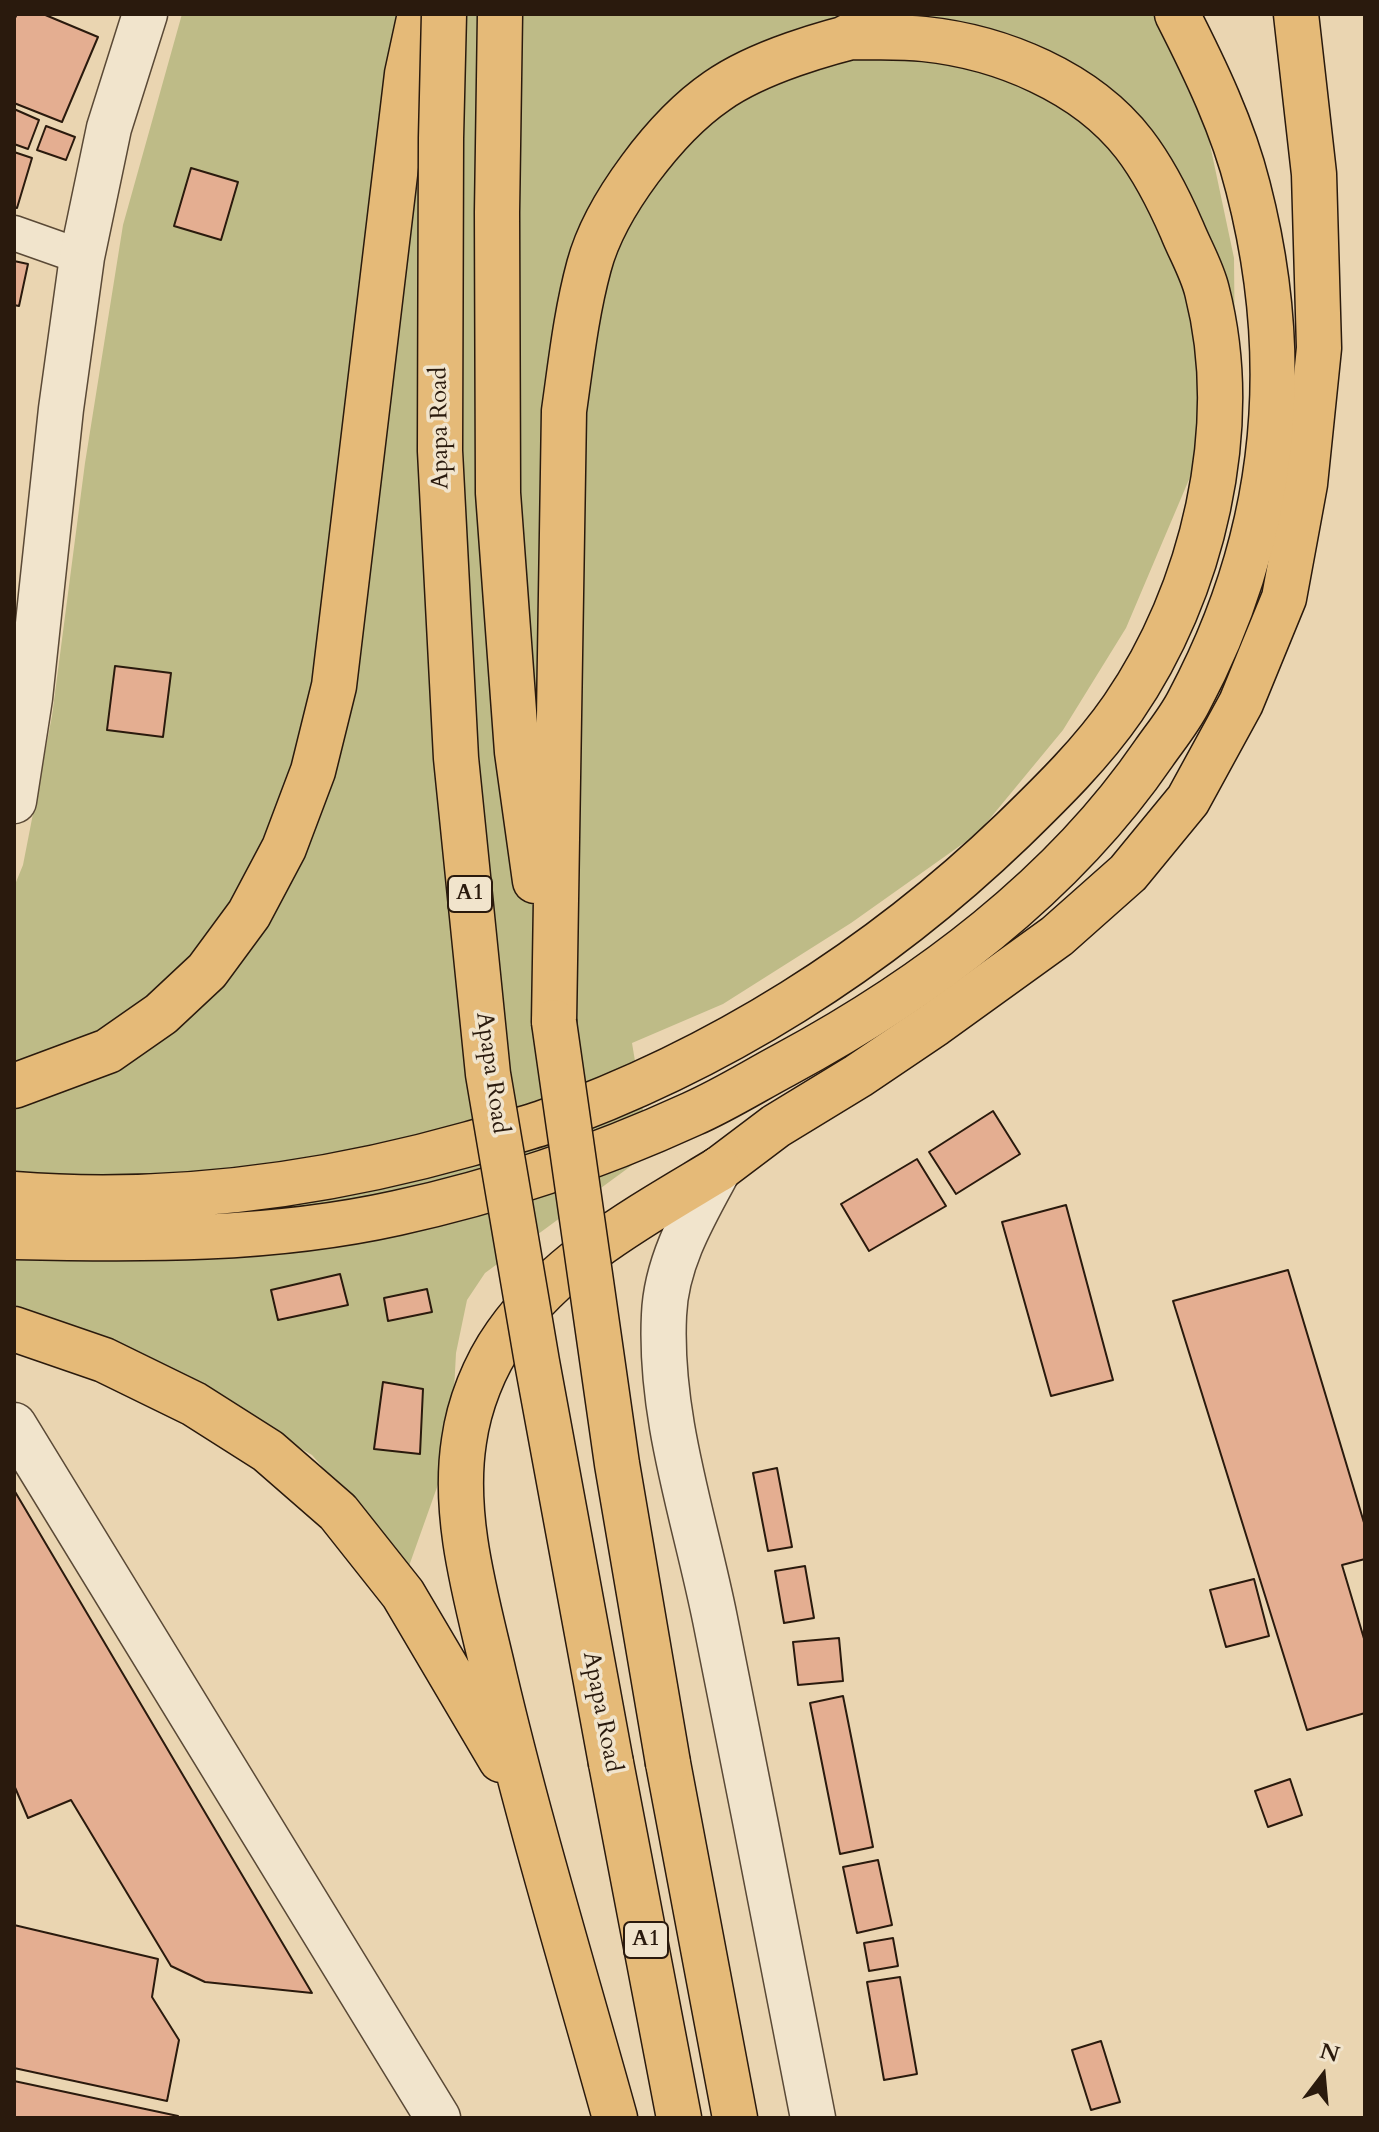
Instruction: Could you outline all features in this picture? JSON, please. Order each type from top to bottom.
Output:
[{"type":"main road","points":[[14,1086],[108,1051],[161,1014],[207,971],[249,914],[284,848],[313,771],[334,686],[405,89],[420,14]]},
{"type":"main road","name":"Apapa Road","points":[[444,14],[440,451],[456,758],[488,1074],[548,1423],[679,2118]]},
{"type":"main road","name":"A1","points":[[500,14],[498,493],[517,752],[617,1464],[668,1763],[735,2118]]},
{"type":"main road","points":[[554,1022],[564,411],[575,329],[590,263],[621,195],[669,133],[717,90],[779,59],[847,37],[949,14]]},
{"type":"main road","points":[[14,1237],[140,1240],[267,1233],[396,1214],[545,1173],[695,1113],[841,1034],[932,972],[1010,910],[1087,839],[1138,776],[1188,705],[1229,618],[1258,525],[1274,416],[1270,298],[1248,185],[1209,79],[1177,14]]},
{"type":"main road","points":[[615,2118],[523,1797],[465,1552],[464,1442],[477,1389],[505,1337],[546,1286],[610,1235],[719,1169],[776,1126],[935,1024],[1057,936],[1128,873],[1188,800],[1241,703],[1284,598],[1305,484],[1319,348],[1314,174],[1296,14]]},
{"type":"main road","points":[[14,1194],[69,1198],[175,1196],[281,1186],[400,1163],[541,1124],[656,1077],[789,1006],[898,932],[983,859],[1062,783],[1123,708],[1169,628],[1200,541],[1218,458],[1220,375],[1207,288],[1168,198],[1133,143],[1094,104],[1047,74],[995,53],[924,39],[847,37]]},
{"type":"main road","points":[[14,1329],[104,1360],[194,1404],[268,1451],[338,1512],[403,1594],[523,1797]]},
{"type":"street","points":[[14,801],[30,698],[61,409],[82,257],[109,128],[145,14]]},
{"type":"street","points":[[14,233],[82,257]]},
{"type":"street","points":[[719,1169],[672,1263],[664,1314],[666,1369],[676,1444],[715,1616],[813,2118]]},
{"type":"street","points":[[14,1425],[438,2118]]},
{"type":"shaded area","points":[[182,14],[1163,14],[1205,121],[1234,258],[1235,371],[1126,628],[1063,730],[978,833],[851,923],[723,1004],[632,1043],[650,1152],[485,1273],[467,1300],[456,1353],[451,1448],[409,1566],[312,1455],[127,1348],[14,1307],[14,887],[23,865],[52,716],[85,463],[123,225]]},
{"type":"building","points":[[17,14],[43,14],[98,37],[62,122],[14,103],[14,20]]},
{"type":"building","points":[[14,109],[39,120],[28,149],[14,144]]},
{"type":"building","points":[[46,126],[75,137],[66,160],[37,150]]},
{"type":"building","points":[[14,152],[32,158],[17,208],[14,207]]},
{"type":"building","points":[[191,168],[238,182],[221,240],[174,226]]},
{"type":"building","points":[[14,261],[28,264],[19,306],[14,305]]},
{"type":"building","points":[[115,666],[171,673],[163,737],[107,730]]},
{"type":"building","points":[[993,1111],[1020,1154],[956,1194],[929,1152]]},
{"type":"building","points":[[917,1159],[946,1206],[869,1251],[841,1204]]},
{"type":"building","points":[[1066,1205],[1113,1380],[1051,1396],[1002,1222]]},
{"type":"building","points":[[1288,1270],[1365,1526],[1365,1559],[1342,1565],[1365,1642],[1365,1713],[1307,1730],[1173,1301]]},
{"type":"building","points":[[340,1274],[348,1305],[278,1320],[271,1290]]},
{"type":"building","points":[[427,1289],[432,1312],[388,1321],[384,1298]]},
{"type":"building","points":[[383,1382],[423,1389],[420,1454],[374,1449]]},
{"type":"building","points":[[777,1468],[792,1547],[768,1551],[753,1473]]},
{"type":"building","points":[[14,1490],[312,1993],[205,1982],[171,1966],[71,1800],[28,1818],[14,1785]]},
{"type":"building","points":[[805,1566],[814,1618],[784,1623],[775,1571]]},
{"type":"building","points":[[1254,1579],[1269,1636],[1226,1647],[1210,1590]]},
{"type":"building","points":[[839,1638],[843,1681],[798,1685],[793,1642]]},
{"type":"building","points":[[843,1696],[873,1847],[840,1854],[810,1703]]},
{"type":"building","points":[[1290,1779],[1302,1815],[1268,1827],[1255,1791]]},
{"type":"building","points":[[878,1860],[892,1925],[857,1933],[843,1867]]},
{"type":"building","points":[[14,1925],[158,1959],[152,1997],[179,2040],[167,2101],[14,2068]]},
{"type":"building","points":[[893,1938],[898,1966],[869,1971],[864,1943]]},
{"type":"building","points":[[900,1977],[917,2074],[884,2080],[867,1982]]},
{"type":"building","points":[[1101,2041],[1120,2102],[1091,2110],[1072,2050]]},
{"type":"building","points":[[14,2081],[178,2116],[178,2118],[14,2118]]}]
